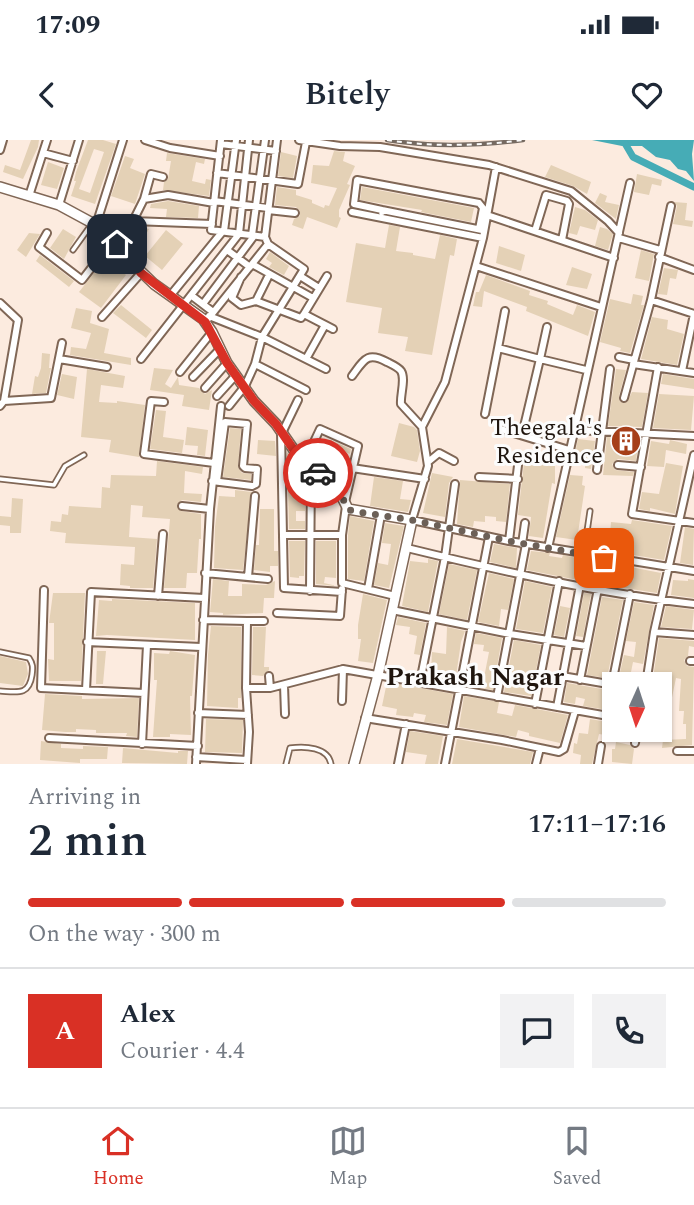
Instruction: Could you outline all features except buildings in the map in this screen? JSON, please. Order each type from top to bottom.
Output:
[{"type":"street","points":[[0,150],[3,140]]},
{"type":"street","points":[[29,196],[47,140]]},
{"type":"street","points":[[59,205],[79,140]]},
{"type":"street","points":[[94,224],[123,140]]},
{"type":"street","points":[[145,140],[170,148],[219,156]]},
{"type":"street","points":[[203,304],[253,235],[265,140]]},
{"type":"street","points":[[215,481],[214,463],[225,406],[245,386],[255,364],[262,337],[303,270],[268,244],[265,237],[277,140]]},
{"type":"street","points":[[217,173],[298,184],[302,141],[380,147],[496,167],[571,191],[608,220],[619,236],[694,270]]},
{"type":"street","points":[[265,237],[211,230],[219,156],[221,142],[249,143],[276,151]]},
{"type":"street","points":[[170,296],[223,231],[236,143]]},
{"type":"street","points":[[141,359],[239,234],[249,143]]},
{"type":"street","points":[[43,153],[73,161]]},
{"type":"street","points":[[422,427],[445,382],[476,266],[496,167]]},
{"type":"street","points":[[47,233],[39,247],[82,280],[133,221],[144,199],[151,174],[163,177]]},
{"type":"street","points":[[381,214],[354,204],[356,180],[479,203],[483,208],[482,232]]},
{"type":"street","points":[[548,548],[629,183]]},
{"type":"street","points":[[0,187],[59,205],[94,224],[115,242],[141,273],[183,306],[262,337],[326,369]]},
{"type":"street","points":[[144,199],[168,195],[295,213]]},
{"type":"street","points":[[535,231],[546,195],[567,201],[569,204],[562,240]]},
{"type":"street","points":[[624,398],[651,300],[671,206]]},
{"type":"street","points":[[352,212],[381,214],[482,232]]},
{"type":"street","points":[[487,215],[614,258]]},
{"type":"street","points":[[133,221],[212,224]]},
{"type":"street","points":[[209,317],[268,244]]},
{"type":"street","points":[[227,250],[251,266],[313,298]]},
{"type":"street","points":[[476,266],[601,307]]},
{"type":"street","points":[[209,272],[231,290]]},
{"type":"street","points":[[102,317],[141,273]]},
{"type":"street","points":[[256,301],[269,275]]},
{"type":"street","points":[[300,276],[319,288]]},
{"type":"street","points":[[241,278],[232,298],[241,305],[256,301],[301,318],[327,276]]},
{"type":"street","points":[[192,296],[203,304],[212,332],[227,363],[254,401],[308,463],[341,495],[352,511],[412,520],[524,544],[694,572]]},
{"type":"street","points":[[651,300],[694,314],[682,371]]},
{"type":"street","points":[[0,303],[18,320],[2,404],[51,398],[62,343]]},
{"type":"street","points":[[485,414],[505,312]]},
{"type":"street","points":[[304,314],[333,329]]},
{"type":"street","points":[[306,359],[325,325]]},
{"type":"street","points":[[522,435],[547,327]]},
{"type":"street","points":[[180,372],[212,332]]},
{"type":"street","points":[[498,348],[586,370]]},
{"type":"street","points":[[193,377],[220,349]]},
{"type":"street","points":[[352,376],[364,360],[372,356],[399,369],[402,376],[401,404],[422,427],[428,462],[412,520],[378,675],[354,764]]},
{"type":"street","points":[[619,357],[694,373]]},
{"type":"street","points":[[59,359],[107,367]]},
{"type":"street","points":[[205,388],[227,363]]},
{"type":"street","points":[[255,364],[306,390]]},
{"type":"street","points":[[658,367],[632,513],[694,523]]},
{"type":"street","points":[[597,470],[610,369]]},
{"type":"street","points":[[217,396],[236,375]]},
{"type":"street","points":[[298,400],[282,432],[284,588],[342,592]]},
{"type":"street","points":[[164,402],[151,401],[144,454],[214,463]]},
{"type":"street","points":[[215,481],[256,484],[257,469],[243,466],[248,425],[222,421]]},
{"type":"street","points":[[222,421],[210,509],[205,573],[196,761],[247,762],[247,621]]},
{"type":"street","points":[[277,612],[340,616],[345,504],[358,446],[320,429],[308,463],[310,591]]},
{"type":"street","points":[[500,429],[569,450]]},
{"type":"street","points":[[575,430],[694,436]]},
{"type":"street","points":[[428,462],[439,453],[454,461]]},
{"type":"street","points":[[648,672],[654,632],[671,567],[694,455]]},
{"type":"street","points":[[509,541],[519,457],[544,460]]},
{"type":"street","points":[[618,465],[641,467]]},
{"type":"street","points":[[352,468],[425,479]]},
{"type":"street","points":[[479,477],[517,479]]},
{"type":"street","points":[[420,682],[445,557],[455,484]]},
{"type":"street","points":[[248,577],[255,496]]},
{"type":"street","points":[[182,506],[210,509]]},
{"type":"street","points":[[368,589],[381,515]]},
{"type":"street","points":[[497,697],[521,575],[525,523]]},
{"type":"street","points":[[158,596],[163,534]]},
{"type":"street","points":[[283,535],[342,535]]},
{"type":"street","points":[[446,764],[489,537]]},
{"type":"street","points":[[407,548],[521,575],[694,604]]},
{"type":"street","points":[[580,680],[604,558]]},
{"type":"street","points":[[205,573],[268,579]]},
{"type":"street","points":[[535,704],[559,581]]},
{"type":"street","points":[[342,583],[395,596]]},
{"type":"street","points":[[557,707],[580,586]]},
{"type":"street","points":[[44,590],[41,688],[144,693]]},
{"type":"street","points":[[86,690],[91,592],[204,598]]},
{"type":"street","points":[[615,672],[630,594]]},
{"type":"street","points":[[393,610],[509,634],[586,646]]},
{"type":"street","points":[[203,620],[264,621]]},
{"type":"street","points":[[654,632],[694,635]]},
{"type":"street","points":[[87,642],[201,648]]},
{"type":"street","points":[[142,744],[147,645]]},
{"type":"street","points":[[342,701],[343,669]]},
{"type":"street","points":[[246,688],[270,688],[343,669],[602,715]]},
{"type":"street","points":[[269,676],[270,688]]},
{"type":"street","points":[[562,676],[602,683]]},
{"type":"street","points":[[284,685],[285,714]]},
{"type":"street","points":[[366,718],[562,751],[575,710]]},
{"type":"street","points":[[198,713],[248,715]]},
{"type":"street","points":[[398,764],[406,724]]},
{"type":"street","points":[[49,738],[198,746]]},
{"type":"street","points":[[598,764],[601,746]]},
{"type":"street","points":[[536,764],[540,748]]},
{"type":"street","points":[[677,751],[694,751]]},
{"type":"lane","points":[[73,250],[94,224]]},
{"type":"lane","points":[[0,479],[54,485],[65,466],[84,455]]},
{"type":"lane","points":[[583,554],[590,511]]},
{"type":"lane","points":[[0,652],[29,658],[33,667],[31,685],[27,689],[20,692],[0,691]]},
{"type":"lane","points":[[286,764],[290,748],[297,747],[323,751],[331,759],[331,764]]},
{"type":"water","points":[[592,140],[694,140],[694,181],[686,171],[678,169],[670,160],[656,157],[642,146],[622,146]]},
{"type":"waterway","points":[[623,140],[633,157],[694,187]]},
{"type":"railway","points":[[387,140],[455,145],[523,140]]},
{"type":"way so far","points":[[318,473],[341,495],[348,509],[352,511],[412,520],[604,558]]},
{"type":"place","name":"Theegala's Residence","points":[[626,441]]},
{"type":"district","name":"Prakash Nagar","points":[[475,676]]},
{"type":"route","points":[[117,244],[141,273],[205,322],[227,363],[254,401],[276,424],[296,453],[318,473]]}]
